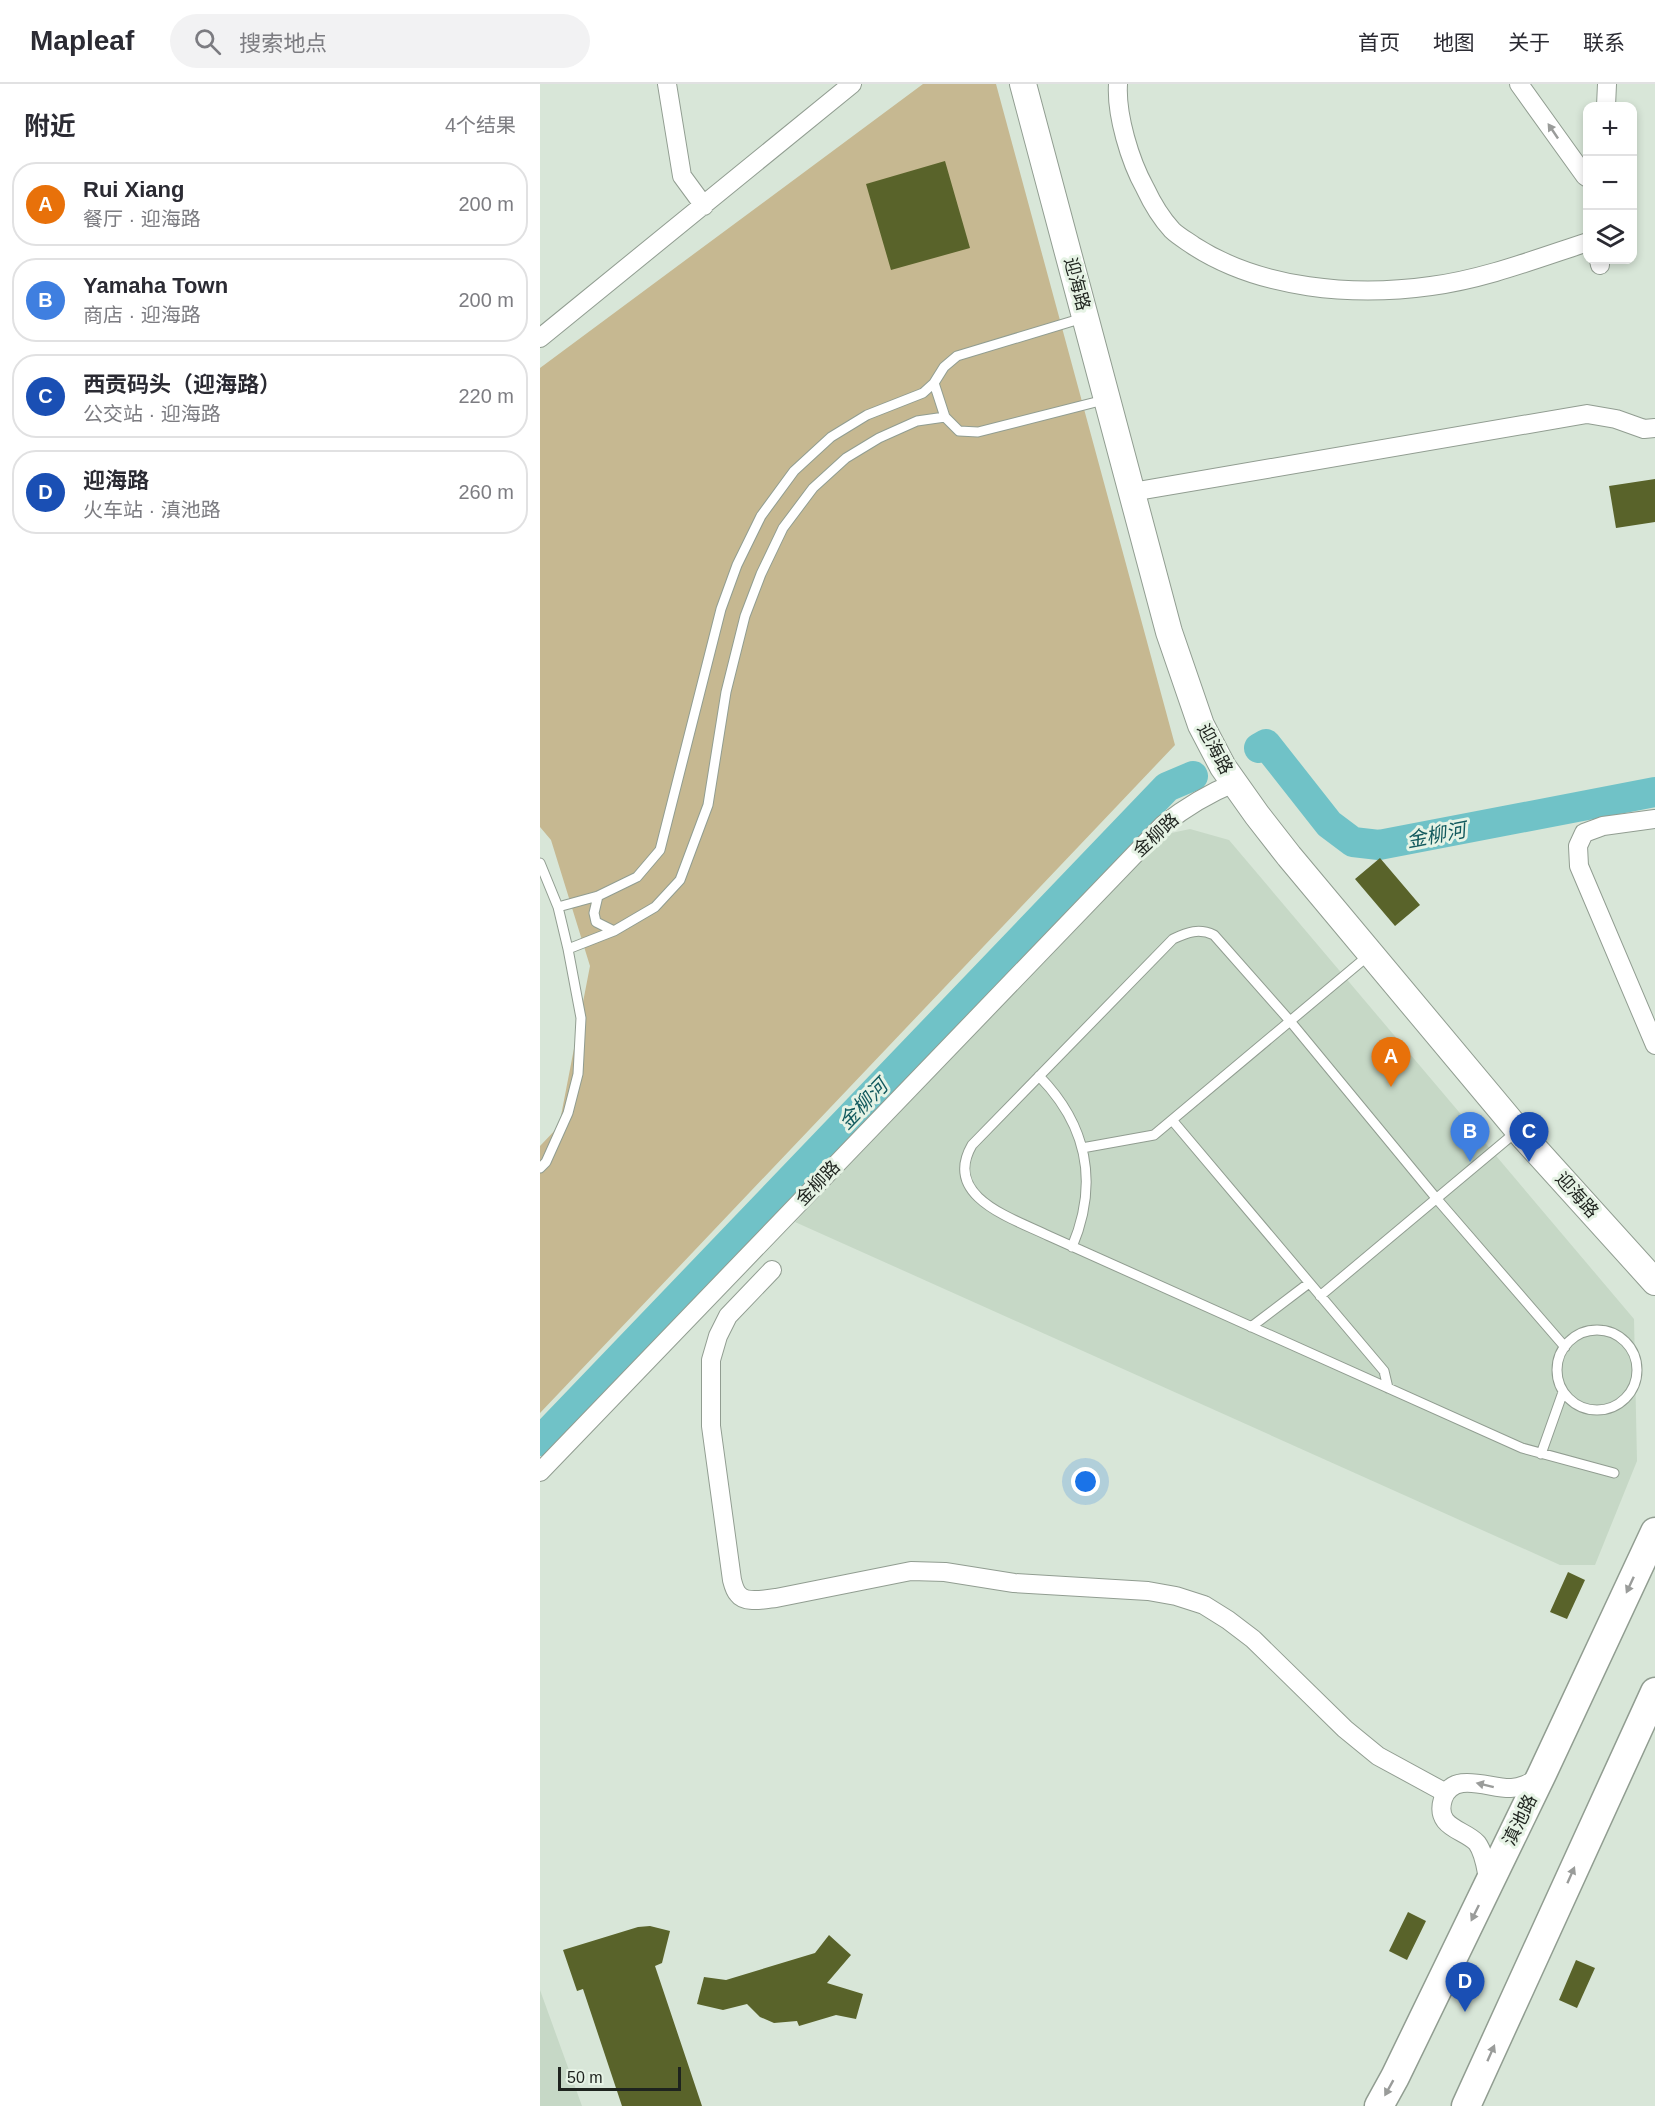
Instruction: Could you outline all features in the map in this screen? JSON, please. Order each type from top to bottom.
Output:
[{"type":"main road","name":"滇池路","points":[[1379,2106],[1541,1776],[1655,1532]]},
{"type":"main road","points":[[1466,2106],[1655,1692]]},
{"type":"street","points":[[667,84],[682,176],[704,206]]},
{"type":"street","points":[[540,338],[852,84]]},
{"type":"street","name":"迎海路","points":[[1023,84],[1172,643],[1202,725],[1222,768],[1270,831],[1518,1130],[1655,1282]]},
{"type":"street","points":[[1118,84],[1123,123],[1133,166],[1152,203],[1173,232],[1205,253],[1249,273],[1318,288],[1375,292],[1432,286],[1497,272],[1583,243]]},
{"type":"street","points":[[1519,84],[1583,172]]},
{"type":"street","points":[[1606,102],[1607,84]]},
{"type":"street","points":[[1132,492],[1587,414],[1616,418],[1644,429],[1655,428]]},
{"type":"street","name":"金柳路","points":[[540,1472],[1163,825],[1206,795],[1234,783]]},
{"type":"street","points":[[1655,819],[1603,826],[1584,833],[1578,846],[1579,866],[1655,1045]]},
{"type":"street","points":[[772,1270],[728,1316],[718,1336],[711,1360],[711,1426],[732,1580],[738,1595],[754,1600],[776,1598],[912,1571],[945,1572],[1014,1583],[1148,1591],[1176,1596],[1204,1605],[1228,1620],[1253,1639],[1361,1743],[1378,1756],[1446,1793]]},
{"type":"street","points":[[1489,1884],[1485,1862],[1477,1843],[1453,1829],[1445,1820],[1442,1804],[1446,1793],[1455,1786],[1469,1783],[1497,1788],[1514,1788],[1528,1784],[1541,1776]]},
{"type":"lane","points":[[558,908],[598,896],[637,877],[660,850],[720,609],[737,565],[761,516],[794,471],[831,437],[867,415],[922,393],[934,383],[944,368],[957,356],[1086,317]]},
{"type":"lane","points":[[934,383],[945,417],[959,431],[978,432],[1108,399]]},
{"type":"lane","points":[[568,949],[614,931],[655,907],[680,880],[708,805],[726,692],[746,616],[761,574],[783,528],[813,488],[846,458],[879,438],[917,421],[945,417]]},
{"type":"lane","points":[[540,862],[558,908],[581,1018],[578,1074],[568,1113],[546,1162],[540,1168]]},
{"type":"lane","points":[[598,896],[594,913],[596,922],[614,931]]},
{"type":"lane","points":[[1565,1347],[1436,1198],[1290,1021],[1214,935],[1202,931],[1186,933],[1173,939],[972,1145],[965,1157],[963,1173],[969,1188],[998,1211],[1522,1448],[1614,1473]]},
{"type":"lane","points":[[1082,1148],[1154,1135],[1371,953]]},
{"type":"lane","points":[[1040,1076],[1062,1102],[1070,1116],[1086,1165],[1086,1198],[1083,1215],[1072,1246]]},
{"type":"lane","points":[[1172,1120],[1384,1371],[1388,1388]]},
{"type":"lane","points":[[1320,1296],[1518,1130]]},
{"type":"lane","points":[[1251,1327],[1309,1282]]},
{"type":"lane","points":[[1599,1329],[1618,1335],[1632,1349],[1638,1367],[1635,1386],[1630,1395],[1615,1407],[1605,1410],[1586,1409],[1569,1399],[1563,1392],[1557,1373],[1557,1363],[1565,1347],[1581,1333],[1599,1329]]},
{"type":"lane","points":[[1541,1454],[1563,1392]]},
{"type":"shaded area","points":[[923,84],[996,84],[1175,745],[540,1413],[540,1146],[559,1126],[590,966],[551,840],[540,827],[540,368]]},
{"type":"shaded area","points":[[1190,829],[1229,840],[1634,1319],[1637,1461],[1595,1565],[1560,1565],[795,1222],[1162,835]]},
{"type":"shaded area","points":[[540,1990],[582,2106],[540,2106]]},
{"type":"building","points":[[945,161],[970,248],[891,270],[866,184]]},
{"type":"building","points":[[1655,479],[1655,522],[1616,528],[1609,486]]},
{"type":"building","points":[[1380,858],[1420,905],[1395,926],[1355,879]]},
{"type":"building","points":[[1568,1572],[1585,1580],[1567,1619],[1550,1612]]},
{"type":"building","points":[[1408,1912],[1426,1921],[1407,1960],[1389,1951]]},
{"type":"building","points":[[650,1926],[670,1931],[662,1963],[655,1966],[702,2106],[622,2106],[583,1989],[577,1991],[563,1950],[638,1927]]},
{"type":"building","points":[[829,1935],[851,1955],[827,1983],[863,1994],[856,2019],[836,2015],[799,2026],[797,2021],[774,2023],[760,2017],[747,2004],[723,2010],[697,2004],[704,1977],[726,1980],[815,1953]]},
{"type":"building","points":[[1576,1960],[1595,1968],[1577,2008],[1559,2000]]},
{"type":"waterway","name":"金柳河","points":[[1259,748],[1266,744],[1329,824],[1353,842],[1379,845],[1655,792]]},
{"type":"waterway","name":"金柳河","points":[[540,1441],[1167,787],[1193,776]]},
{"type":"place","name":"Rui Xiang","points":[[1391,1087]]},
{"type":"place","name":"Yamaha Town","points":[[1470,1162]]},
{"type":"place","name":"西贡码头（迎海路）","points":[[1529,1162]]},
{"type":"place","name":"迎海路","points":[[1465,2012]]}]
